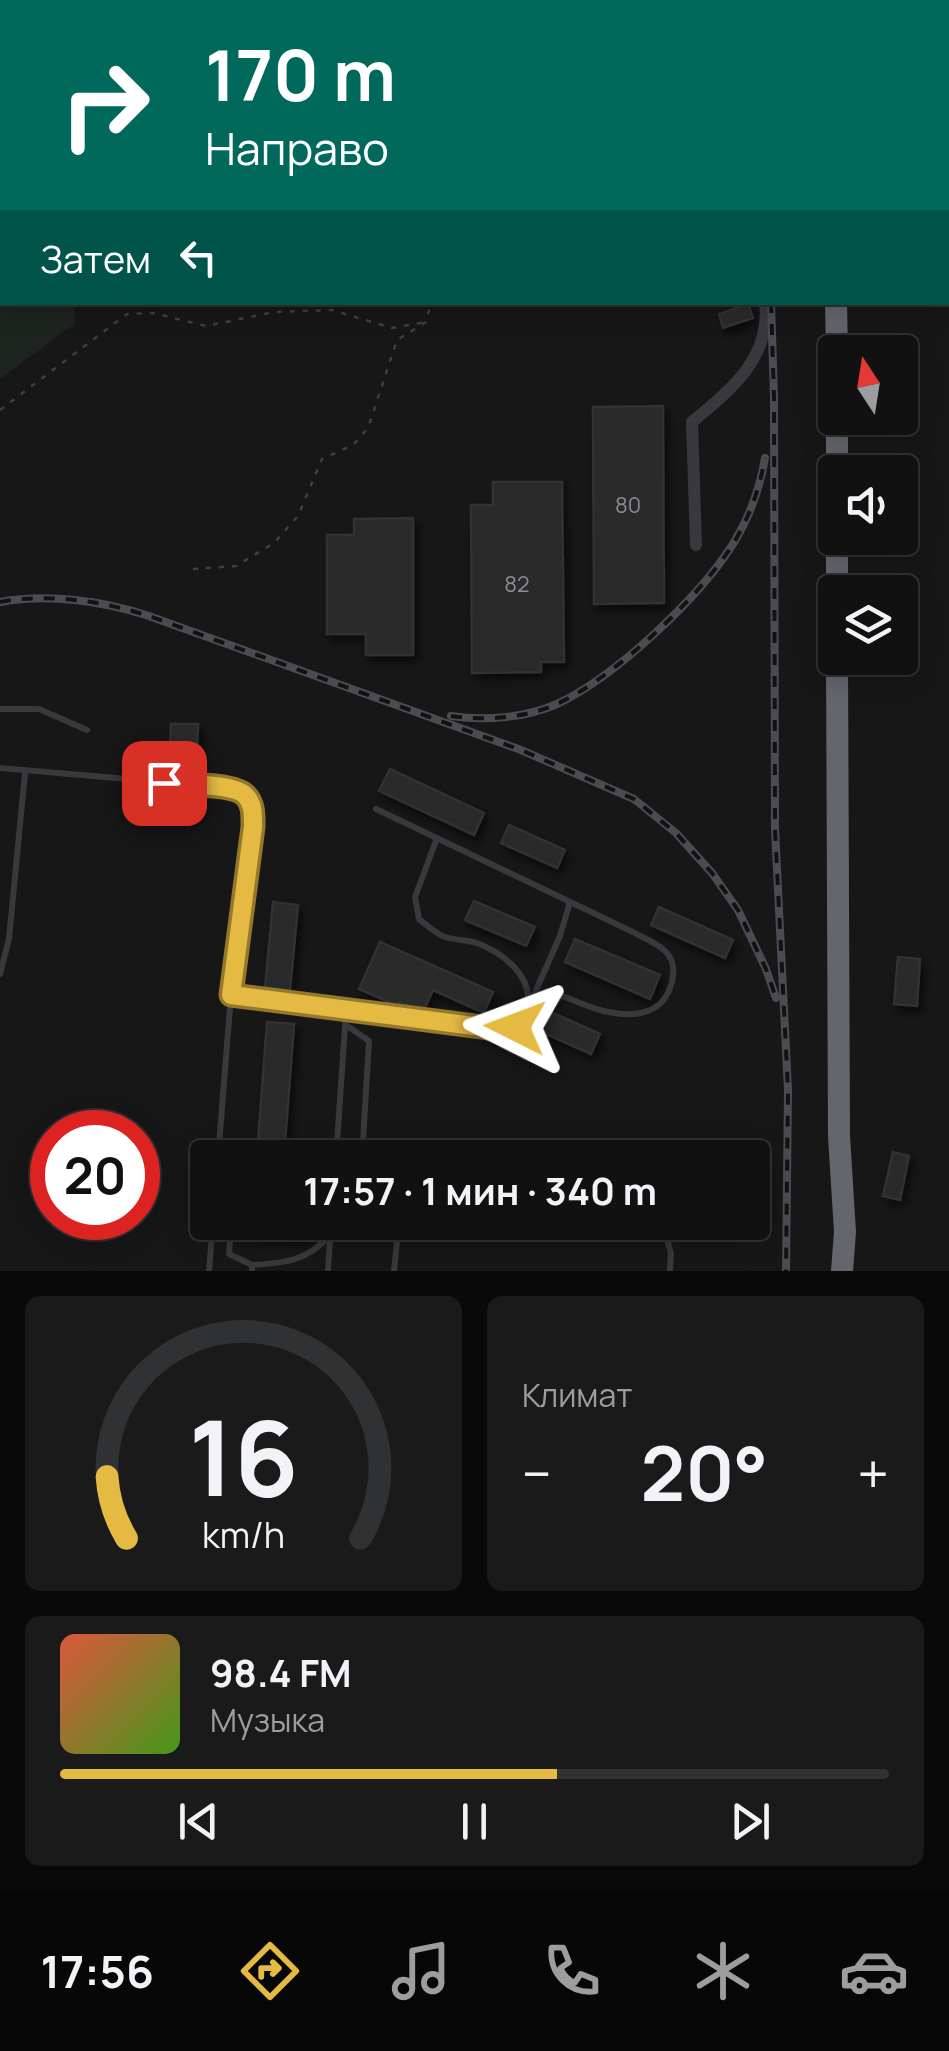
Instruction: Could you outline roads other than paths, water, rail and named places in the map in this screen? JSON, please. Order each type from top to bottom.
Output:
[{"type":"highway","points":[[836,305],[836,335]]},
{"type":"highway","points":[[838,675],[839,1136],[845,1232],[842,1271]]},
{"type":"street","points":[[696,544],[692,422],[720,400],[751,366],[764,337],[765,305]]},
{"type":"lane","points":[[0,709],[39,709],[86,730]]},
{"type":"lane","points":[[0,768],[233,788],[246,796],[253,827],[231,995],[219,1140]]},
{"type":"lane","points":[[0,974],[9,939],[24,773]]},
{"type":"lane","points":[[231,995],[498,1029],[515,1027],[537,996],[548,991],[593,1009],[624,1014],[658,1007],[668,992],[674,969],[667,952],[376,809]]},
{"type":"lane","points":[[437,838],[415,897],[418,919],[442,936],[478,944],[506,960],[525,979],[530,992],[526,1012]]},
{"type":"lane","points":[[526,1012],[555,949],[570,902]]},
{"type":"lane","points":[[337,1140],[346,1012]]},
{"type":"lane","points":[[345,1024],[369,1040],[363,1140]]},
{"type":"lane","points":[[209,1271],[212,1240]]},
{"type":"lane","points":[[229,1240],[228,1254],[252,1268],[300,1259],[326,1240]]},
{"type":"lane","points":[[328,1271],[330,1240]]},
{"type":"lane","points":[[394,1271],[397,1240]]},
{"type":"lane","points":[[667,1240],[670,1271]]},
{"type":"railway","points":[[771,305],[775,829],[788,1090],[786,1271]]},
{"type":"railway","points":[[451,716],[505,717],[545,709],[580,692],[629,656],[678,611],[733,544],[753,502],[765,458]]},
{"type":"railway","points":[[0,602],[37,598],[75,600],[149,616],[521,750],[634,799],[676,833],[712,873],[738,910],[776,998]]}]
